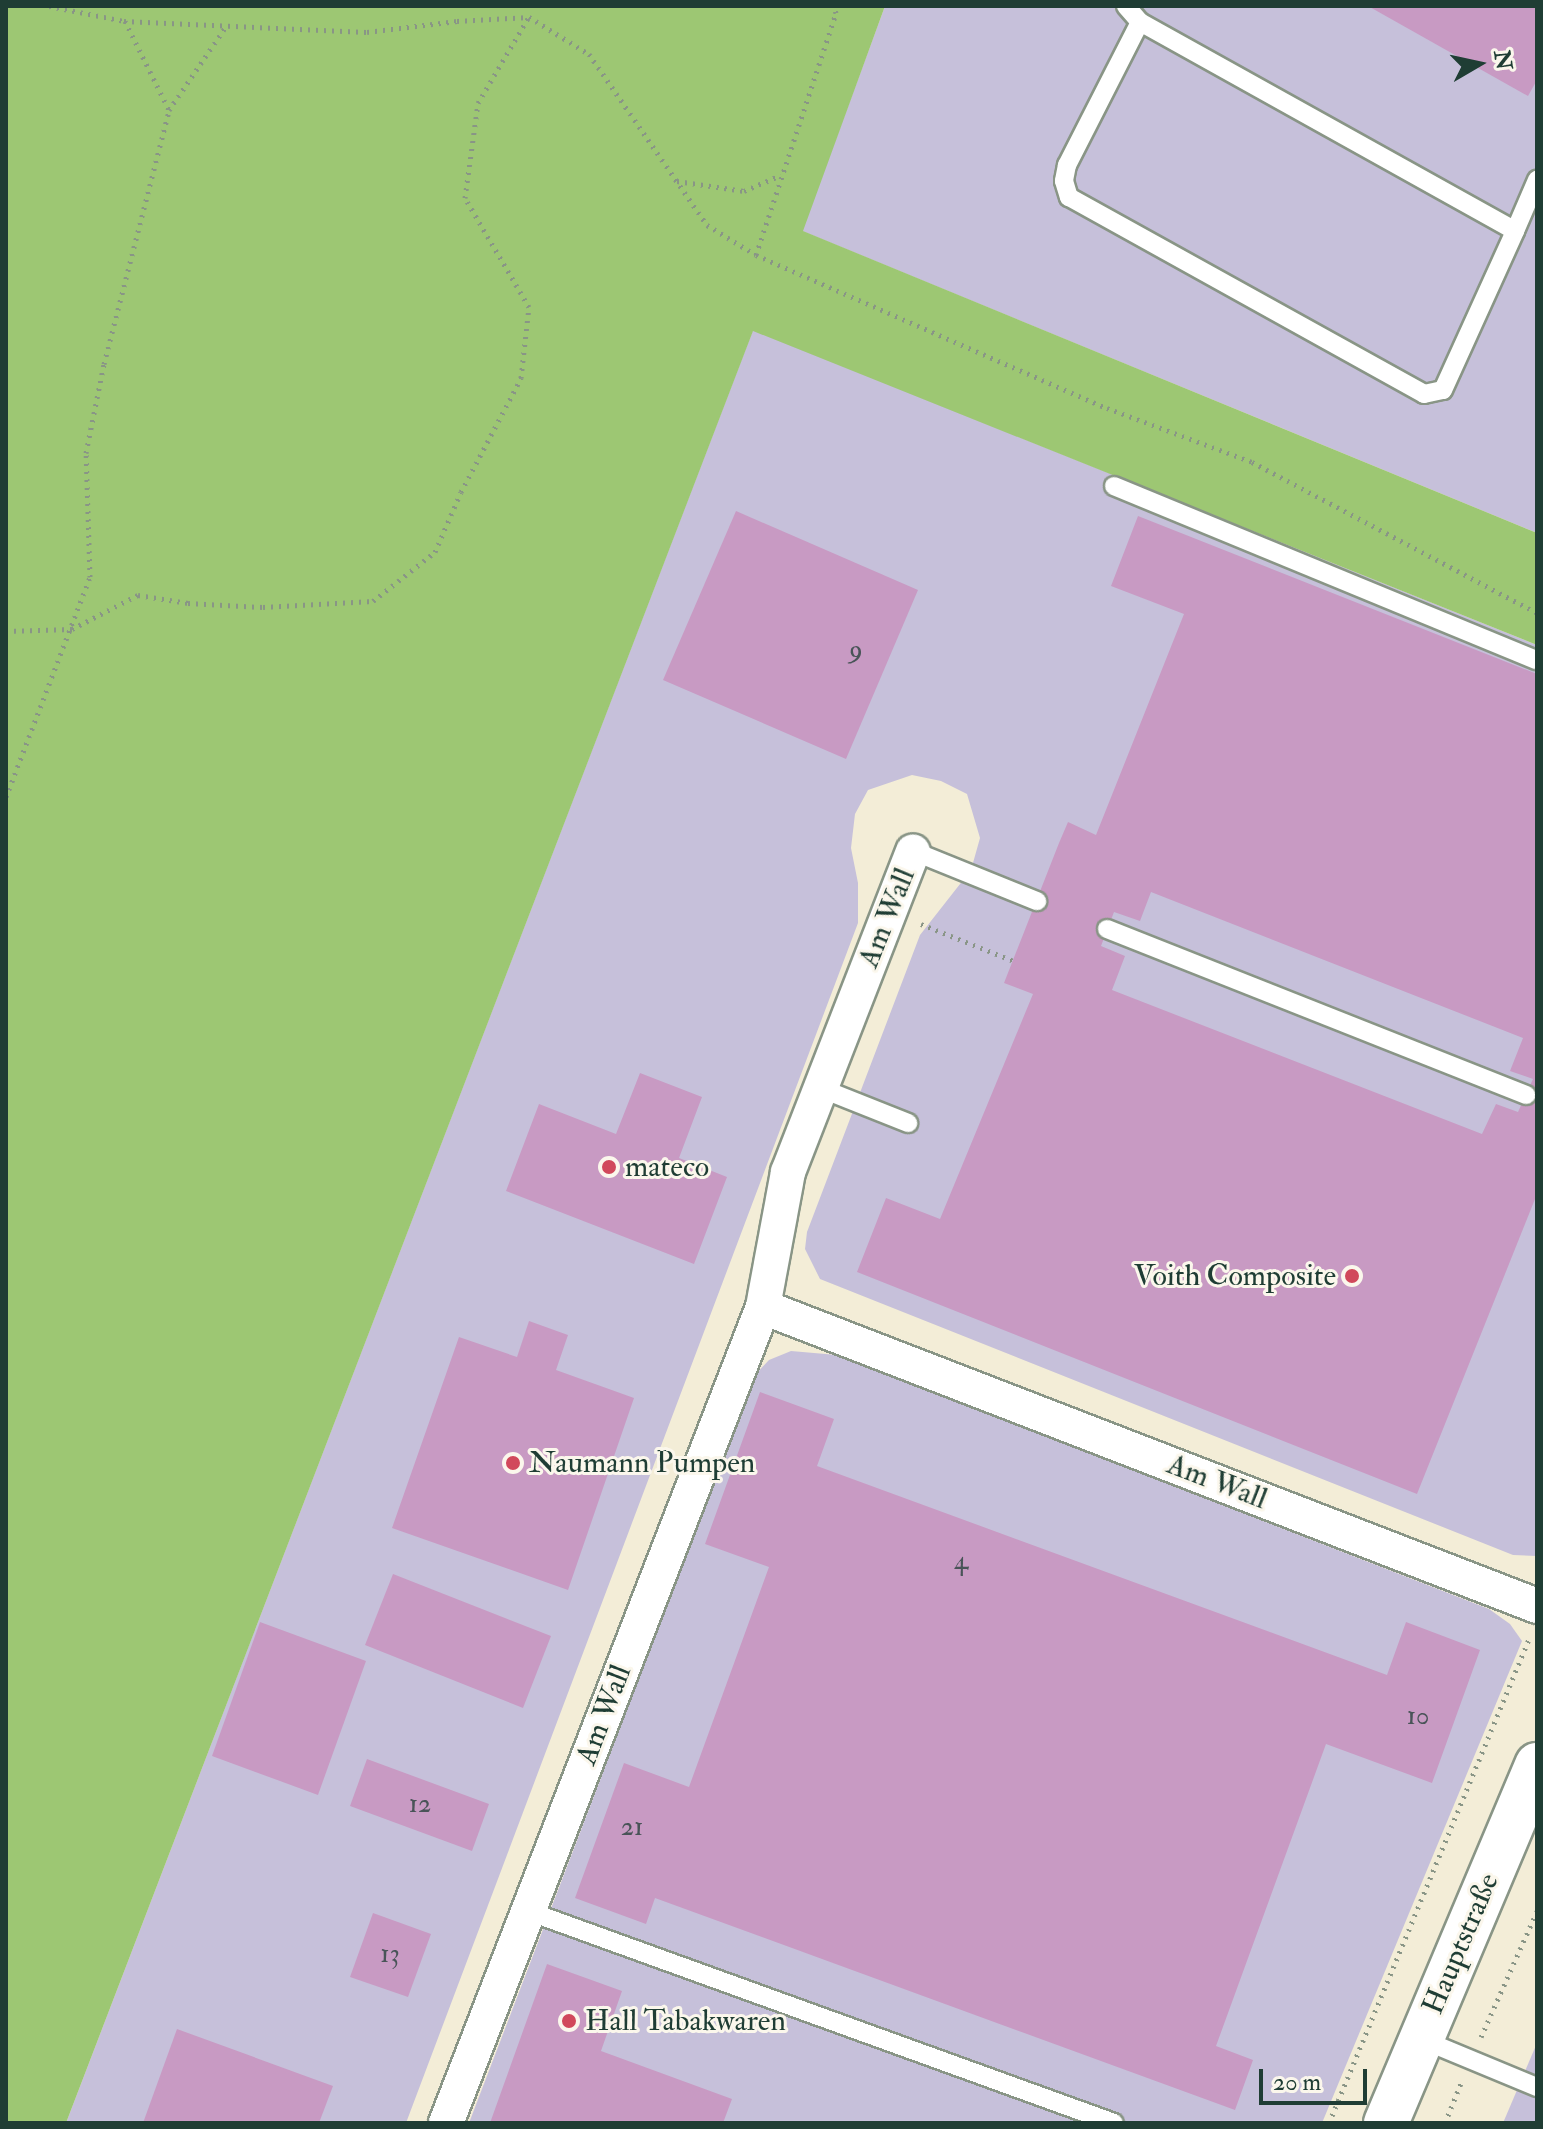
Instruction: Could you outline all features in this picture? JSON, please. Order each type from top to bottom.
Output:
[{"type":"street","name":"Am Wall","points":[[446,2123],[763,1307],[788,1172],[913,851]]},
{"type":"street","name":"Am Wall","points":[[763,1307],[1534,1620]]},
{"type":"street","name":"Hauptstraße","points":[[1386,2123],[1537,1765]]},
{"type":"lane","points":[[1126,6],[1140,22],[1515,231]]},
{"type":"lane","points":[[1140,22],[1067,165],[1064,181],[1069,197],[1424,394],[1443,390],[1537,180]]},
{"type":"lane","points":[[1114,486],[1537,660]]},
{"type":"lane","points":[[913,851],[1037,901]]},
{"type":"lane","points":[[1107,929],[1526,1095]]},
{"type":"lane","points":[[820,1088],[908,1123]]},
{"type":"lane","points":[[528,1911],[1114,2123]]},
{"type":"lane","points":[[1421,2039],[1537,2087]]},
{"type":"path","points":[[49,6],[124,21],[367,32],[457,21],[529,17],[589,54],[707,225],[756,255],[1107,408],[1252,462],[1537,613]]},
{"type":"path","points":[[756,255],[836,13],[834,6]]},
{"type":"path","points":[[6,631],[72,629],[138,595],[188,603],[263,607],[373,601],[435,552],[461,492],[521,378],[529,307],[465,198],[478,103],[529,17]]},
{"type":"path","points":[[124,21],[169,110]]},
{"type":"path","points":[[6,797],[90,577],[86,453],[104,364],[169,110],[227,25]]},
{"type":"path","points":[[677,181],[744,191],[782,175]]},
{"type":"path","points":[[916,922],[1014,961]]},
{"type":"path","points":[[1329,2123],[1534,1620]]},
{"type":"path","points":[[1445,2123],[1537,1911]]},
{"type":"shaded area","points":[[885,6],[1537,6],[1537,533],[802,231]]},
{"type":"shaded area","points":[[753,330],[1537,645],[1537,1556],[1513,1555],[820,1279],[805,1249],[807,1232],[920,935],[971,870],[980,838],[967,794],[941,781],[912,775],[868,790],[855,814],[851,848],[858,883],[858,923],[406,2123],[66,2123]]},
{"type":"shaded area","points":[[791,1351],[837,1355],[1489,1609],[1510,1624],[1522,1641],[1322,2123],[469,2123],[755,1375],[769,1360]]},
{"type":"shaded area","points":[[1537,2043],[1537,2123],[1503,2123]]},
{"type":"green space","points":[[6,6],[885,6],[803,231],[1537,533],[1537,645],[753,331],[66,2123],[6,2123]]},
{"type":"building","points":[[1368,6],[1537,6],[1537,80],[1528,96]]},
{"type":"building","points":[[736,511],[918,590],[846,759],[663,680]]},
{"type":"building","points":[[1138,516],[1537,674],[1537,1194],[1417,1494],[857,1272],[886,1198],[940,1219],[1033,994],[1004,983],[1059,843],[1068,822],[1096,835],[1184,614],[1111,586]],"holes":[[[1151,892],[1523,1038],[1510,1071],[1533,1079],[1518,1112],[1496,1104],[1482,1134],[1112,990],[1125,956],[1101,946],[1114,912],[1140,921]]]},
{"type":"building","name":"mateco","points":[[640,1073],[702,1097],[679,1158],[727,1177],[694,1264],[506,1191],[539,1104],[616,1134]]},
{"type":"building","name":"Naumann Pumpen","points":[[529,1321],[568,1335],[556,1370],[634,1398],[568,1590],[392,1528],[459,1337],[517,1357]]},
{"type":"building","points":[[760,1392],[834,1419],[817,1466],[1387,1675],[1406,1622],[1480,1650],[1432,1783],[1326,1744],[1216,2046],[1253,2060],[1235,2110],[655,1898],[646,1924],[575,1898],[624,1763],[689,1787],[769,1567],[705,1544]]},
{"type":"building","points":[[393,1574],[551,1636],[523,1708],[365,1645]]},
{"type":"building","points":[[260,1622],[366,1661],[318,1795],[212,1756]]},
{"type":"building","points":[[367,1759],[489,1804],[472,1851],[350,1806]]},
{"type":"building","points":[[373,1913],[431,1934],[408,1997],[350,1977]]},
{"type":"building","name":"Hall Tabakwaren","points":[[547,1964],[622,1991],[601,2051],[732,2099],[723,2123],[490,2123]]},
{"type":"building","points":[[177,2029],[333,2086],[319,2123],[143,2123]]},
{"type":"place","name":"mateco","points":[[609,1167]]},
{"type":"place","name":"Voith Composite","points":[[1352,1276]]},
{"type":"place","name":"Naumann Pumpen","points":[[513,1463]]},
{"type":"place","name":"Hall Tabakwaren","points":[[569,2021]]}]
